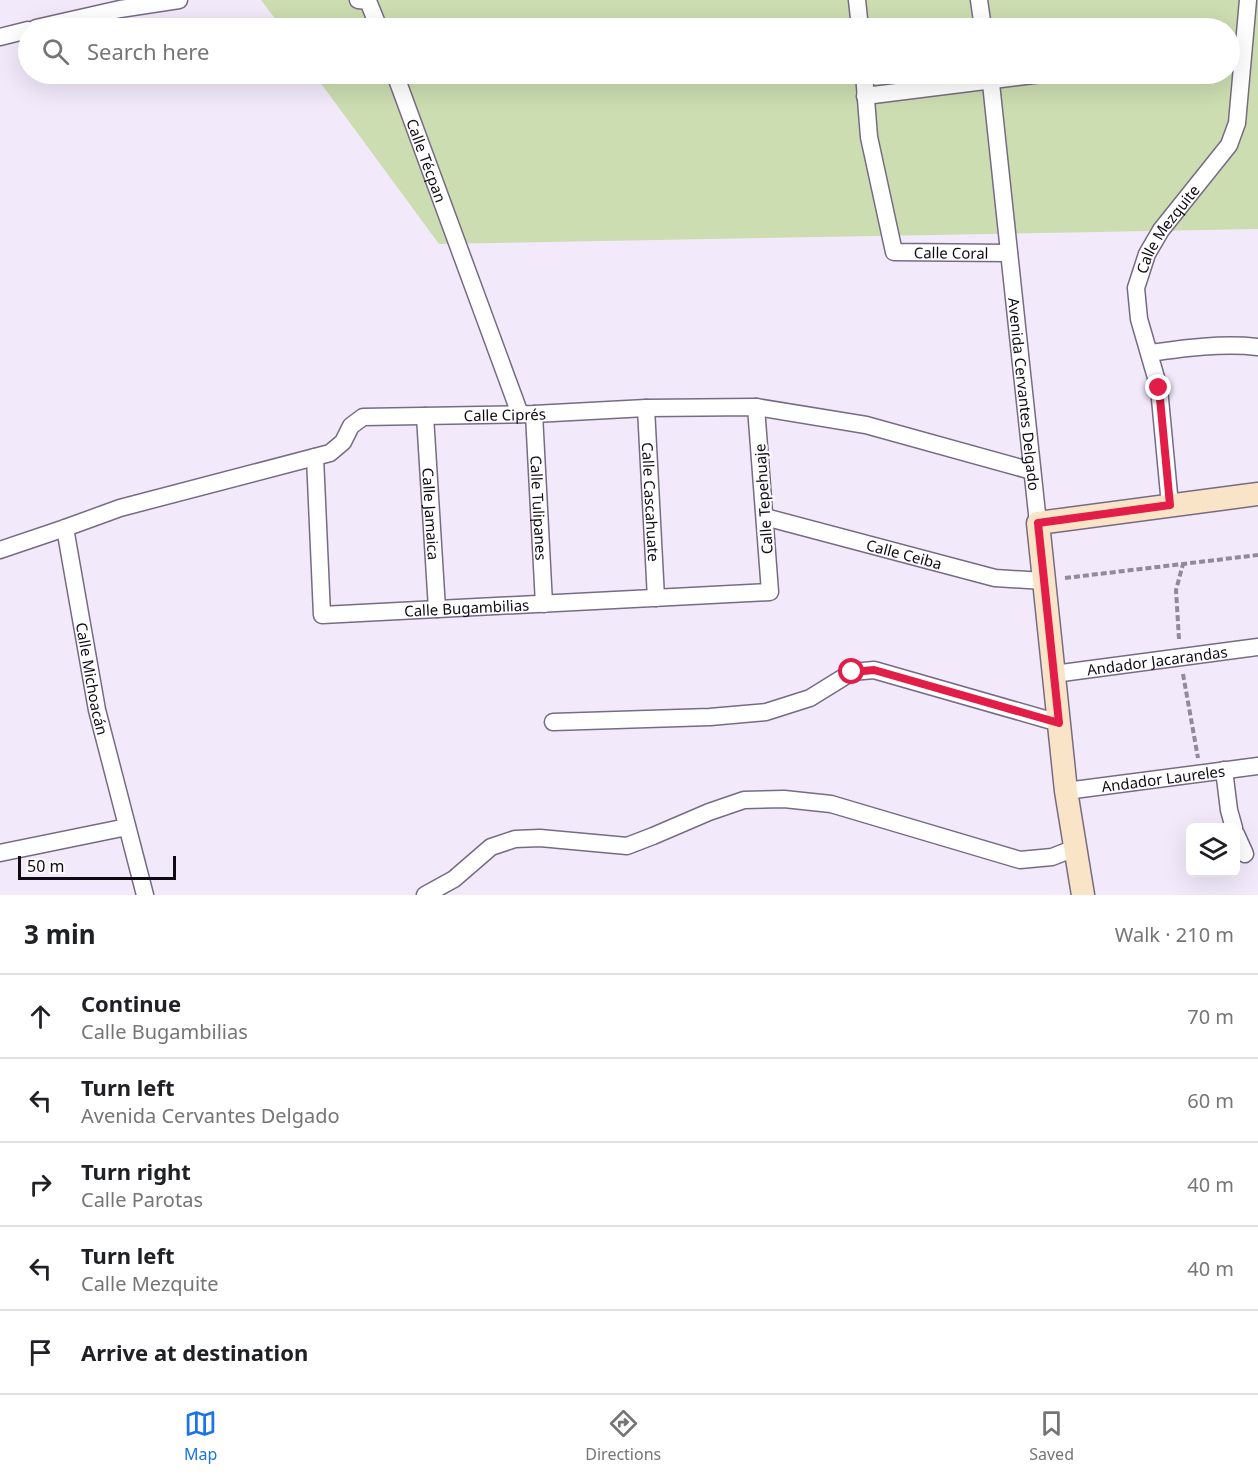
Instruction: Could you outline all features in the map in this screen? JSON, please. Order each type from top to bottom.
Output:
[{"type":"street","points":[[71,18],[119,4],[179,0]]},
{"type":"street","points":[[358,0],[369,1],[375,18]]},
{"type":"street","points":[[857,0],[859,18]]},
{"type":"street","points":[[979,0],[982,18]]},
{"type":"street","name":"Calle Mezquite","points":[[1170,505],[1159,388],[1139,319],[1137,288],[1147,254],[1161,230],[1229,145],[1237,123],[1248,0]]},
{"type":"street","points":[[0,37],[18,32]]},
{"type":"street","name":"Calle Técpan","points":[[399,84],[459,247],[527,414]]},
{"type":"street","points":[[865,84],[866,96],[945,84]]},
{"type":"street","name":"Avenida Cervantes Delgado","points":[[992,84],[1066,791],[1083,895]]},
{"type":"street","name":"Calle Coral","points":[[866,96],[869,137],[894,252],[1009,253]]},
{"type":"street","points":[[1150,353],[1191,347],[1247,346],[1258,348]]},
{"type":"street","name":"Calle Ciprés","points":[[0,550],[120,508],[330,453],[343,442],[351,426],[363,417],[527,414],[645,408],[756,407],[866,425],[1032,471]]},
{"type":"street","name":"Calle Tepehuaje","points":[[756,407],[770,592]]},
{"type":"street","name":"Calle Cascahuate","points":[[645,408],[656,598]]},
{"type":"street","name":"Calle Tulipanes","points":[[527,414],[544,604]]},
{"type":"street","name":"Calle Jamaica","points":[[425,416],[437,609]]},
{"type":"street","name":"Calle Bugambilias","points":[[315,458],[322,615],[770,592]]},
{"type":"street","points":[[1038,523],[1258,494]]},
{"type":"street","name":"Calle Ceiba","points":[[765,518],[995,579],[1044,581]]},
{"type":"street","name":"Calle Michoacán","points":[[65,528],[98,710],[145,895]]},
{"type":"street","name":"Andador Jacarandas","points":[[1054,674],[1258,647]]},
{"type":"street","points":[[553,722],[710,717],[766,712],[810,698],[852,672],[874,670],[1059,723]]},
{"type":"street","name":"Andador Laureles","points":[[1066,791],[1258,766]]},
{"type":"street","points":[[1224,770],[1233,823]]},
{"type":"street","points":[[425,895],[454,879],[491,847],[515,839],[540,838],[627,846],[744,800],[784,799],[831,804],[1020,860],[1052,857],[1075,848]]},
{"type":"street","points":[[0,854],[127,827]]},
{"type":"street","points":[[1240,843],[1245,854]]},
{"type":"path","points":[[1044,581],[1258,555]]},
{"type":"green space","points":[[261,0],[1258,0],[1258,229],[439,244],[321,84],[1240,84],[1240,18],[274,18]]},
{"type":"route","points":[[852,672],[874,670],[1059,723],[1038,523],[1170,505],[1159,388]]}]
